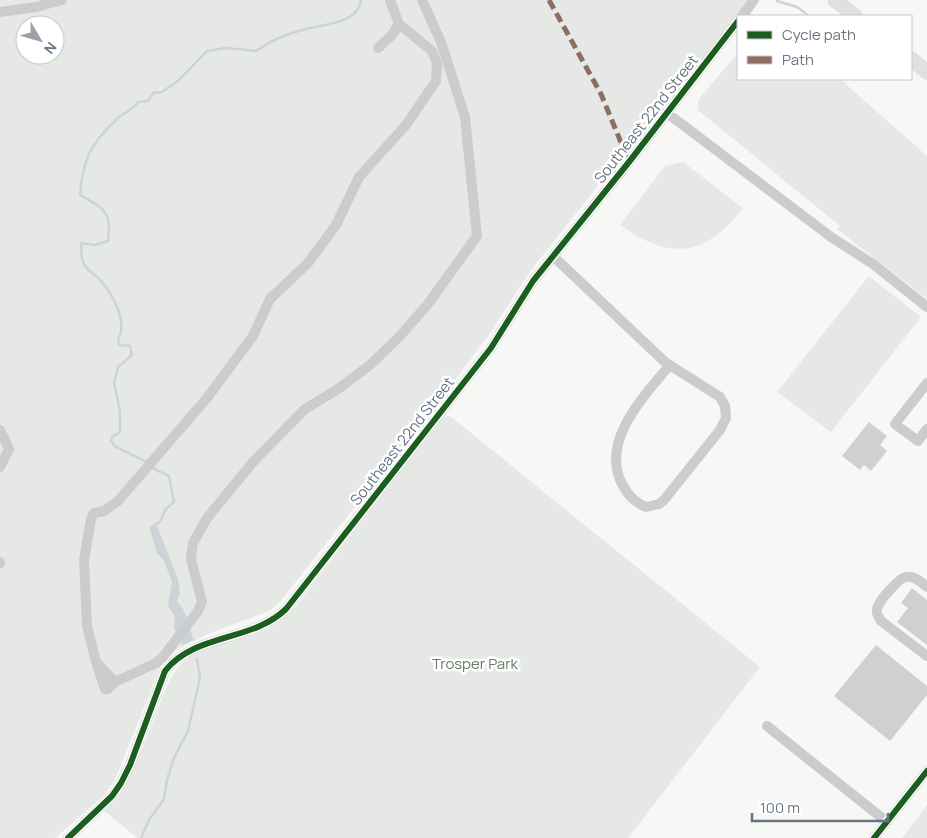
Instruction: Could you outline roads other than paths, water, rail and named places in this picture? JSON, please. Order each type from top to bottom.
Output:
[{"type":"main road","points":[[835,0],[855,15]]},
{"type":"main road","points":[[912,60],[927,72]]},
{"type":"street","points":[[0,12],[36,7],[62,0]]},
{"type":"street","points":[[390,0],[398,24],[432,51],[437,63],[436,82],[406,125],[358,177],[336,224],[308,263],[270,299],[253,336],[206,398],[144,473],[118,501],[104,511],[94,514],[89,526],[84,560],[87,626],[105,689],[108,689],[115,682],[156,663],[202,606],[191,559],[191,550],[208,518],[272,440],[304,409],[362,371],[400,337],[428,304],[477,236],[465,117],[441,42],[422,0]]},
{"type":"street","points":[[743,15],[754,0]]},
{"type":"street","name":"Southeast 22nd Street","points":[[68,838],[112,796],[121,782],[130,766],[165,671],[175,659],[186,651],[238,635],[276,619],[286,609],[491,348],[533,281],[737,22]]},
{"type":"street","points":[[378,48],[392,35],[398,24]]},
{"type":"street","points":[[667,113],[831,237],[873,264],[927,307]]},
{"type":"street","points":[[553,256],[669,366],[720,397],[726,406],[726,418],[720,430],[664,500],[659,504],[646,507],[629,497],[618,477],[617,449],[630,417],[669,366]]},
{"type":"street","points":[[927,383],[895,424],[918,441],[927,429]]},
{"type":"street","points":[[0,430],[9,449],[0,467]]},
{"type":"street","points":[[927,587],[915,578],[907,576],[899,580],[878,606],[877,614],[881,621],[927,656]]},
{"type":"street","points":[[767,726],[887,822]]},
{"type":"street","points":[[874,838],[927,771]]},
{"type":"waterway","points":[[147,462],[116,447],[111,441],[112,437],[120,432],[120,411],[114,383],[118,367],[132,355],[130,346],[119,345],[121,325],[118,308],[114,300],[98,277],[85,266],[82,259],[81,243],[95,245],[108,241],[109,231],[109,223],[104,212],[80,195],[83,171],[90,153],[100,136],[120,117],[138,102],[148,101],[153,93],[162,92],[178,81],[207,51],[226,48],[256,51],[273,41],[293,33],[339,22],[354,14],[359,8],[361,0]]},
{"type":"waterway","points":[[777,1],[797,7],[808,15]]},
{"type":"waterway","points":[[150,467],[169,476],[174,502],[165,510],[160,522],[154,525],[154,529]]},
{"type":"waterway","points":[[141,838],[149,820],[164,799],[167,780],[174,758],[188,731],[200,678],[197,659]]},
{"type":"park label","name":"Trosper Park","points":[[475,663]]}]
